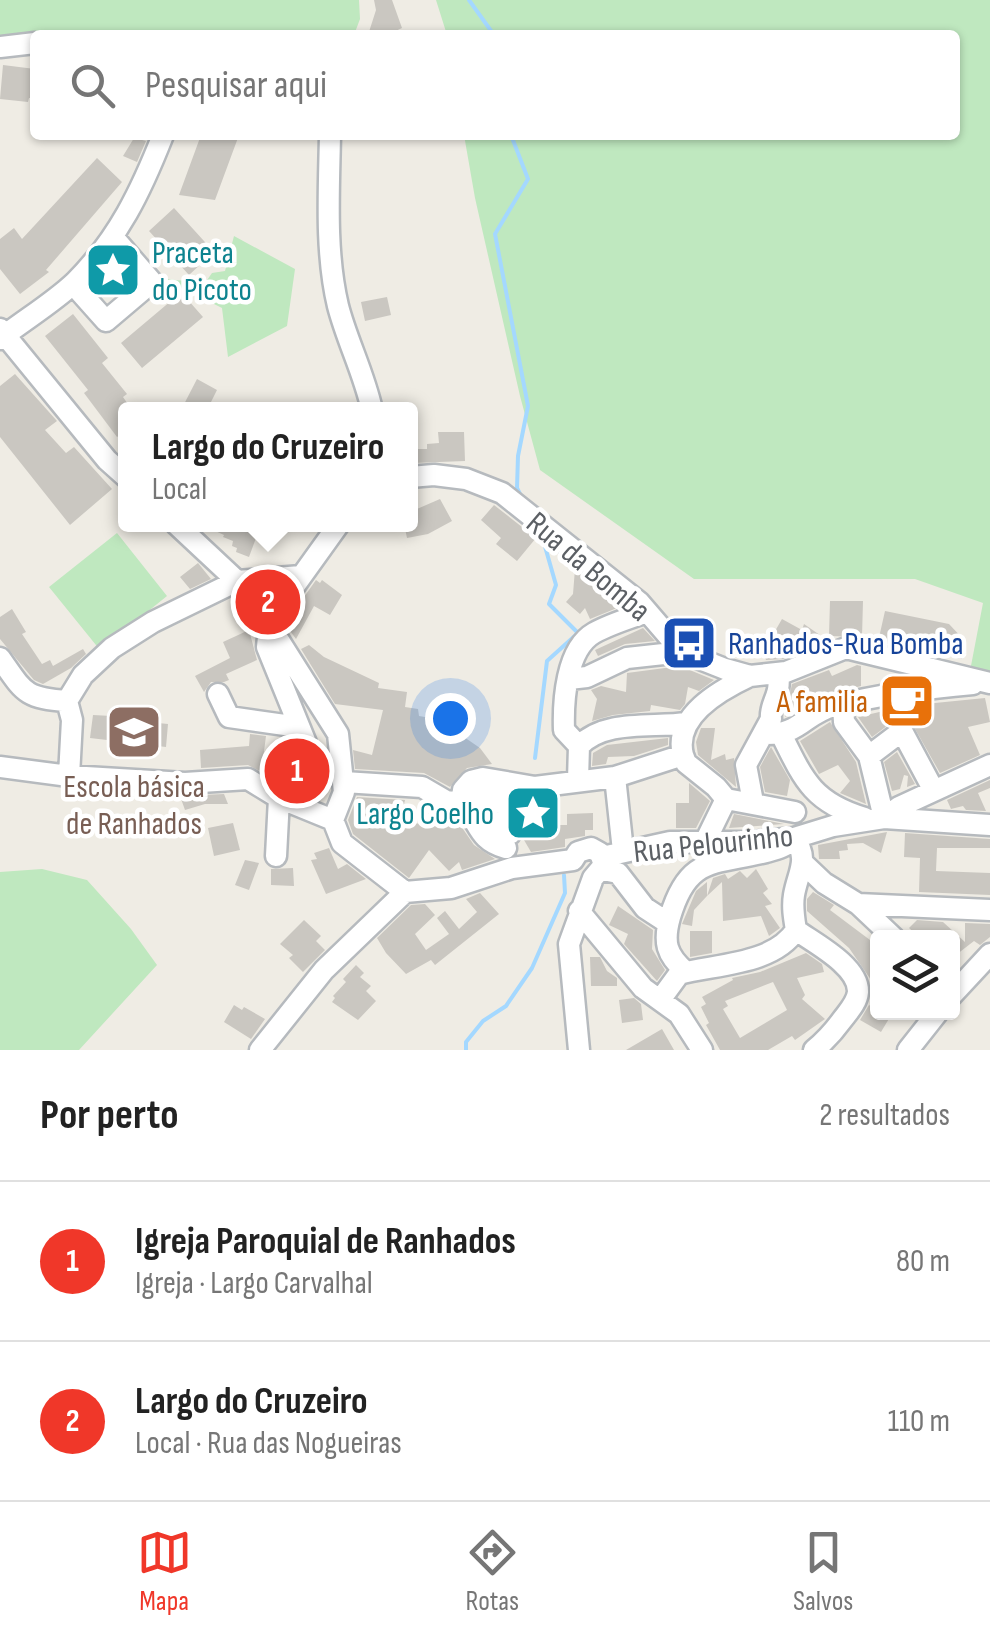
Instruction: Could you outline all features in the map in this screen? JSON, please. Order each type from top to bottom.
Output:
[{"type":"street","points":[[0,46],[30,43]]},
{"type":"street","points":[[118,470],[2,334],[72,284],[114,238],[140,193],[161,140]]},
{"type":"street","points":[[330,140],[332,268],[338,307],[370,402]]},
{"type":"street","points":[[72,284],[106,320],[152,282],[114,238]]},
{"type":"street","name":"Rua da Bomba","points":[[418,476],[466,479],[502,493],[594,563],[647,612],[682,652],[750,676],[778,673],[846,648],[990,682]]},
{"type":"street","points":[[185,532],[237,580],[338,734],[344,782],[342,802],[333,820],[342,844],[405,892]]},
{"type":"street","points":[[218,694],[229,717],[302,736],[267,648],[268,637],[301,576],[333,532]]},
{"type":"street","points":[[70,776],[72,720],[67,701],[83,674],[112,648],[152,622],[237,580],[301,576]]},
{"type":"street","points":[[579,746],[564,730],[569,679],[579,645],[592,634],[647,612]]},
{"type":"street","points":[[569,679],[587,678],[627,658],[682,652]]},
{"type":"street","points":[[0,658],[24,690],[36,699],[67,701]]},
{"type":"street","points":[[778,673],[780,688],[773,735],[804,780],[843,811],[878,819],[990,824]]},
{"type":"street","points":[[750,676],[732,684],[686,724],[680,742],[686,763],[726,799],[795,812]]},
{"type":"street","points":[[752,802],[746,766],[773,735],[828,707],[930,688],[990,682]]},
{"type":"street","points":[[843,704],[844,722],[869,756],[878,819]]},
{"type":"street","points":[[578,780],[579,746],[591,733],[686,724]]},
{"type":"street","points":[[869,756],[902,731],[934,789]]},
{"type":"street","points":[[509,858],[476,829],[463,803],[463,790],[471,781],[482,778],[536,787],[616,777],[684,755]]},
{"type":"street","name":"Rua Pelourinho","points":[[605,864],[670,842],[794,838],[878,819],[898,806],[990,765]]},
{"type":"street","points":[[0,767],[41,775],[185,783],[248,779],[279,798],[333,820]]},
{"type":"street","points":[[579,1050],[569,944],[579,911],[605,864],[616,777]]},
{"type":"street","points":[[804,780],[797,793],[795,812],[800,823],[814,832]]},
{"type":"street","points":[[344,782],[422,787],[446,801],[463,803]]},
{"type":"street","points":[[509,858],[538,812],[536,787]]},
{"type":"street","points":[[276,856],[279,798]]},
{"type":"street","points":[[705,842],[726,799]]},
{"type":"street","points":[[660,1000],[679,974],[728,964],[789,941],[796,930],[793,899],[804,864],[803,850],[794,838],[787,846],[706,864],[679,888],[665,945],[670,959],[686,972]]},
{"type":"street","points":[[260,1050],[324,970],[405,892],[451,888],[509,858],[574,860],[578,874],[605,864]]},
{"type":"street","points":[[605,864],[618,873],[645,908],[668,922]]},
{"type":"street","points":[[804,864],[886,930]]},
{"type":"street","points":[[858,904],[990,910]]},
{"type":"street","points":[[579,911],[643,988],[678,1014],[702,1050]]},
{"type":"street","points":[[796,930],[824,947],[848,969],[858,993],[837,1027],[814,1050]]},
{"type":"street","points":[[960,985],[990,954]]},
{"type":"street","points":[[908,1050],[932,1020]]},
{"type":"green space","points":[[0,0],[359,0],[356,30],[30,30],[30,35],[0,38]]},
{"type":"green space","points":[[436,0],[990,0],[990,677],[970,671],[983,603],[915,579],[694,579],[540,470],[520,396],[465,140],[960,140],[960,30],[445,30]]},
{"type":"green space","points":[[234,236],[295,269],[287,326],[228,357],[222,308],[208,301],[204,290],[166,286],[166,279],[205,283],[212,273],[225,271]]},
{"type":"green space","points":[[117,533],[167,596],[100,650],[49,587]]},
{"type":"green space","points":[[42,869],[87,880],[157,965],[79,1050],[0,1050],[0,872]]},
{"type":"building","points":[[374,0],[392,0],[402,28],[370,30],[376,10]]},
{"type":"building","points":[[3,65],[30,68],[28,102],[0,99]]},
{"type":"building","points":[[133,140],[146,141],[137,162],[123,156]]},
{"type":"building","points":[[199,140],[237,140],[215,200],[179,195]]},
{"type":"building","points":[[97,158],[122,182],[46,270],[49,272],[20,294],[0,269],[0,239],[14,228],[22,239]]},
{"type":"building","points":[[174,208],[214,252],[189,275],[149,231]]},
{"type":"building","points":[[178,295],[203,317],[142,368],[121,343]]},
{"type":"building","points":[[387,297],[391,315],[365,321],[361,302]]},
{"type":"building","points":[[73,314],[108,358],[102,363],[127,394],[123,397],[126,402],[118,402],[117,437],[84,393],[88,390],[45,336]]},
{"type":"building","points":[[15,374],[57,421],[45,430],[66,453],[74,447],[112,489],[70,525],[0,437],[0,386]]},
{"type":"building","points":[[197,379],[217,390],[211,402],[185,402]]},
{"type":"building","points":[[438,432],[464,432],[465,461],[418,463],[418,449],[439,443]]},
{"type":"building","points":[[440,499],[452,521],[428,534],[407,538],[406,532],[418,532],[418,509]]},
{"type":"building","points":[[494,505],[536,538],[517,561],[496,544],[501,538],[481,520]]},
{"type":"building","points":[[217,532],[258,532],[249,557],[236,552],[233,541]]},
{"type":"building","points":[[198,563],[211,579],[190,589],[180,577]]},
{"type":"building","points":[[575,569],[622,606],[590,619],[585,608],[580,614],[566,602],[573,594]]},
{"type":"building","points":[[316,580],[342,595],[330,615],[314,606],[296,639],[285,624]]},
{"type":"building","points":[[830,601],[863,601],[862,637],[829,636]]},
{"type":"building","points":[[12,609],[26,632],[22,634],[42,664],[50,660],[53,666],[83,649],[86,654],[43,684],[34,680],[0,639],[0,617]]},
{"type":"building","points":[[885,611],[949,624],[965,641],[962,659],[878,642]]},
{"type":"building","points":[[782,619],[802,630],[804,624],[827,640],[783,659],[766,660],[763,652]]},
{"type":"building","points":[[643,628],[655,641],[625,644],[598,656],[595,650]]},
{"type":"building","points":[[249,630],[257,660],[226,674],[229,680],[211,682],[204,692],[195,676],[230,658],[223,642]]},
{"type":"building","points":[[309,645],[324,657],[379,683],[378,688],[407,692],[405,707],[418,709],[419,716],[431,718],[431,723],[453,724],[468,730],[464,737],[480,748],[492,764],[467,768],[450,787],[424,773],[355,769],[353,750],[372,755],[383,710],[335,704],[301,649]]},
{"type":"building","points":[[680,666],[714,680],[699,691],[688,687],[680,710],[651,705],[650,711],[592,721],[597,699],[591,690],[601,686],[626,692],[627,673]]},
{"type":"building","points":[[861,666],[861,686],[819,697],[785,717],[792,684],[829,670],[832,676]]},
{"type":"building","points":[[985,698],[990,722],[968,727],[980,755],[940,773],[910,720],[895,720],[872,737],[858,717],[905,706]]},
{"type":"building","points":[[93,715],[148,718],[148,722],[168,724],[166,747],[90,738]]},
{"type":"building","points":[[830,722],[856,762],[866,804],[840,793],[850,781],[838,765],[819,774],[800,741]]},
{"type":"building","points":[[701,728],[715,728],[711,760],[725,754],[726,760],[734,758],[736,787],[698,755],[696,742]]},
{"type":"building","points":[[250,734],[266,736],[263,759],[315,756],[315,764],[327,764],[329,783],[273,778],[248,765],[201,768],[200,750],[249,746]]},
{"type":"building","points":[[668,738],[668,745],[634,756],[608,757],[606,764],[592,766],[593,753],[607,745]]},
{"type":"building","points":[[771,747],[790,780],[787,796],[765,792],[760,767]]},
{"type":"building","points":[[897,752],[915,784],[907,787],[908,776],[904,775],[900,789],[892,791],[884,762]]},
{"type":"building","points":[[990,780],[990,788],[978,793],[986,811],[966,810],[963,806],[951,809],[947,800]]},
{"type":"building","points":[[689,783],[710,801],[696,828],[676,828],[676,803],[689,803]]},
{"type":"building","points":[[224,794],[228,804],[205,804],[185,810],[180,796]]},
{"type":"building","points":[[357,797],[405,800],[400,821],[443,827],[450,815],[454,816],[474,845],[495,859],[462,870],[459,862],[449,871],[429,850],[409,878],[353,834],[348,820]]},
{"type":"building","points":[[593,813],[593,830],[585,830],[585,836],[565,839],[565,847],[531,852],[524,840],[546,825],[567,825],[567,814]]},
{"type":"building","points":[[734,814],[784,824],[729,828]]},
{"type":"building","points":[[233,823],[240,850],[214,856],[208,828]]},
{"type":"building","points":[[887,832],[881,853],[863,843],[847,844],[848,850],[839,851],[840,859],[819,859],[818,845]]},
{"type":"building","points":[[905,833],[990,839],[990,848],[937,848],[936,871],[990,873],[990,895],[919,892],[920,858],[904,857]]},
{"type":"building","points":[[329,848],[338,869],[347,864],[366,879],[326,894],[311,860],[317,859],[314,853]]},
{"type":"building","points":[[245,860],[259,863],[249,890],[235,885]]},
{"type":"building","points":[[293,868],[294,886],[271,885],[271,869]]},
{"type":"building","points":[[756,869],[768,889],[763,893],[772,904],[765,906],[780,928],[769,936],[761,916],[723,921],[722,882],[707,896],[713,878],[725,874],[728,879],[740,871],[747,878]]},
{"type":"building","points":[[707,882],[707,896],[694,910],[692,926],[682,924],[696,891]]},
{"type":"building","points":[[813,892],[834,905],[830,910],[870,940],[870,978],[849,948],[807,911],[807,899]]},
{"type":"building","points":[[480,893],[499,914],[435,965],[431,960],[406,974],[377,938],[411,905],[425,904],[435,915],[415,934],[426,950],[449,934],[437,918],[445,911],[459,929],[477,912],[466,899]]},
{"type":"building","points":[[618,906],[653,930],[652,949],[665,970],[657,981],[624,944],[628,934],[609,925]]},
{"type":"building","points":[[304,920],[321,936],[316,941],[325,950],[303,972],[289,958],[293,955],[280,944]]},
{"type":"building","points":[[917,920],[943,922],[952,930],[911,930]]},
{"type":"building","points":[[965,923],[990,924],[990,937],[980,945],[974,941],[960,952],[960,937],[965,942]]},
{"type":"building","points":[[690,931],[712,931],[712,953],[690,957]]},
{"type":"building","points":[[806,953],[822,964],[824,972],[797,978],[805,995],[802,999],[825,1019],[795,1040],[792,1036],[768,1050],[720,1050],[706,1025],[709,1023],[701,1007],[706,1004],[702,997],[732,978],[760,972]],"holes":[[[773,982],[787,1010],[740,1038],[723,1009],[728,1006],[725,1001]]]},
{"type":"building","points":[[590,957],[600,957],[607,971],[617,978],[617,986],[591,986]]},
{"type":"building","points":[[356,965],[364,973],[360,977],[371,986],[366,991],[376,1001],[358,1020],[332,1002],[346,982],[343,979]]},
{"type":"building","points":[[634,998],[641,1004],[643,1020],[622,1023],[619,1000]]},
{"type":"building","points":[[234,1005],[265,1019],[251,1039],[224,1022]]},
{"type":"building","points":[[869,1005],[870,1020],[888,1020],[881,1032],[860,1020]]},
{"type":"building","points":[[662,1029],[674,1050],[626,1050]]},
{"type":"waterway","points":[[469,0],[490,30]]},
{"type":"waterway","points":[[513,140],[528,179],[495,234],[528,406],[518,456],[517,488],[522,498]]},
{"type":"waterway","points":[[535,758],[547,661],[578,633],[549,604],[556,585],[542,536]]},
{"type":"waterway","points":[[466,1050],[466,1042],[483,1021],[506,1006],[532,968],[565,893],[564,875]]},
{"type":"place","name":"Praceta do Picoto","points":[[113,270]]},
{"type":"place","name":"Largo do Cruzeiro","points":[[268,602]]},
{"type":"place","name":"Ranhados-Rua Bomba","points":[[689,643]]},
{"type":"place","name":"A familia","points":[[907,701]]},
{"type":"place","name":"Escola básica de Ranhados","points":[[134,732]]},
{"type":"place","name":"Igreja Paroquial de Ranhados","points":[[297,771]]},
{"type":"place","name":"Largo Coelho","points":[[533,813]]}]
